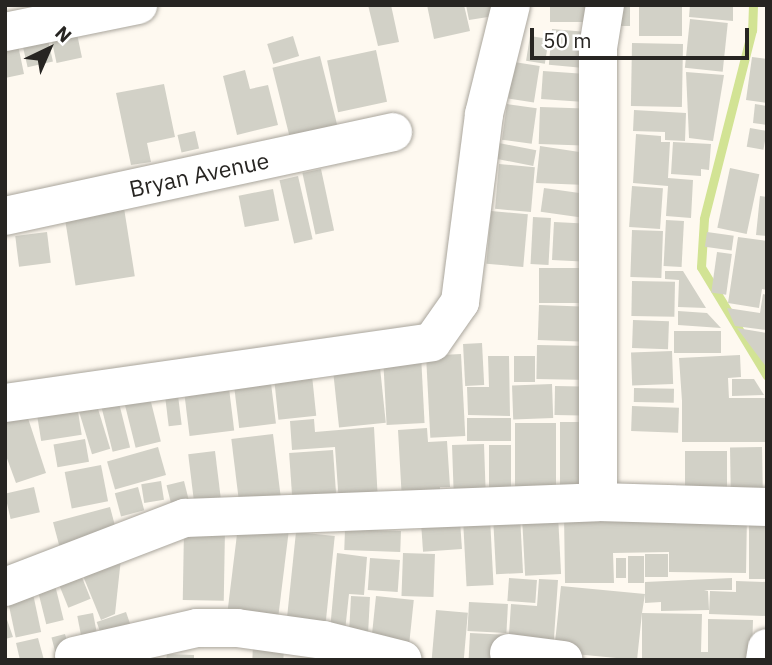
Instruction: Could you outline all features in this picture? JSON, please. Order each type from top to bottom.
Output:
[{"type":"street","points":[[5,403],[432,342],[460,302],[484,114],[510,5]]},
{"type":"street","points":[[598,502],[598,48],[605,5]]},
{"type":"street","points":[[5,32],[133,6]]},
{"type":"street","name":"Bryan Avenue","points":[[5,216],[393,132]]},
{"type":"street","points":[[5,587],[185,518],[598,502],[767,507]]},
{"type":"street","points":[[74,656],[197,628],[237,628],[323,640],[403,660]]},
{"type":"street","points":[[765,660],[767,648]]},
{"type":"street","points":[[509,653],[564,660]]},
{"type":"building","points":[[368,5],[391,5],[399,42],[378,46]]},
{"type":"building","points":[[427,5],[464,5],[470,31],[434,39]]},
{"type":"building","points":[[466,5],[506,5],[507,14],[469,20]]},
{"type":"building","points":[[550,5],[589,5],[589,22],[550,22]]},
{"type":"building","points":[[612,5],[630,5],[630,26],[612,26]]},
{"type":"building","points":[[639,5],[682,5],[682,36],[639,36]]},
{"type":"building","points":[[690,5],[733,5],[733,21],[689,17]]},
{"type":"building","points":[[690,19],[728,23],[723,72],[685,68]]},
{"type":"building","points":[[552,29],[590,32],[587,68],[549,65]]},
{"type":"building","points":[[77,34],[82,57],[57,63],[52,39]]},
{"type":"building","points":[[293,36],[299,56],[273,64],[267,44]]},
{"type":"building","points":[[530,36],[549,39],[545,64],[526,61]]},
{"type":"building","points":[[48,40],[53,61],[28,67],[23,46]]},
{"type":"building","points":[[632,43],[683,44],[682,107],[631,106]]},
{"type":"building","points":[[18,45],[24,74],[5,78],[5,48]]},
{"type":"building","points":[[376,50],[387,102],[338,112],[327,60]]},
{"type":"building","points":[[320,56],[339,132],[291,144],[272,68]]},
{"type":"building","points":[[752,57],[767,59],[767,103],[746,100]]},
{"type":"building","points":[[514,62],[540,66],[534,103],[508,99]]},
{"type":"building","points":[[245,70],[250,89],[268,85],[278,125],[237,135],[223,76]]},
{"type":"building","points":[[543,71],[590,74],[588,102],[541,99]]},
{"type":"building","points":[[686,72],[724,75],[713,141],[689,138]]},
{"type":"building","points":[[164,84],[175,137],[147,143],[151,162],[131,165],[116,93]]},
{"type":"building","points":[[507,104],[537,108],[532,144],[502,140]]},
{"type":"building","points":[[755,104],[767,106],[767,125],[753,123]]},
{"type":"building","points":[[540,107],[591,109],[590,146],[539,144]]},
{"type":"building","points":[[634,110],[686,113],[685,141],[665,140],[665,132],[633,131]]},
{"type":"building","points":[[750,128],[767,131],[763,150],[747,147]]},
{"type":"building","points":[[195,131],[199,149],[182,153],[177,135]]},
{"type":"building","points":[[636,134],[661,136],[661,142],[670,142],[668,178],[693,180],[691,218],[666,216],[668,186],[633,183]]},
{"type":"building","points":[[673,142],[711,144],[709,170],[701,169],[701,176],[671,174]]},
{"type":"building","points":[[499,143],[536,150],[533,166],[496,159]]},
{"type":"building","points":[[540,146],[586,153],[586,185],[536,183]]},
{"type":"building","points":[[499,164],[535,167],[531,212],[495,209]]},
{"type":"building","points":[[730,168],[759,174],[747,234],[717,228]]},
{"type":"building","points":[[321,169],[334,231],[316,235],[302,173]]},
{"type":"building","points":[[298,176],[313,239],[294,244],[279,180]]},
{"type":"building","points":[[632,186],[663,188],[660,229],[629,227]]},
{"type":"building","points":[[544,188],[585,194],[581,217],[541,212]]},
{"type":"building","points":[[273,189],[279,220],[245,227],[239,196]]},
{"type":"building","points":[[760,196],[767,197],[767,236],[756,235]]},
{"type":"building","points":[[124,208],[135,276],[76,286],[65,217]]},
{"type":"building","points":[[491,211],[528,214],[523,267],[486,264]]},
{"type":"building","points":[[533,217],[551,218],[549,265],[531,264]]},
{"type":"building","points":[[666,220],[684,221],[682,267],[664,266]]},
{"type":"building","points":[[554,222],[589,224],[587,262],[552,260]]},
{"type":"building","points":[[632,230],[663,231],[661,278],[630,277]]},
{"type":"building","points":[[47,232],[51,263],[19,267],[15,236]]},
{"type":"building","points":[[707,232],[734,236],[732,251],[705,247]]},
{"type":"building","points":[[738,237],[767,241],[767,290],[762,289],[759,308],[728,303]]},
{"type":"building","points":[[717,252],[732,254],[726,295],[711,293]]},
{"type":"building","points":[[539,268],[594,268],[594,303],[539,303]]},
{"type":"building","points":[[665,271],[683,271],[706,308],[678,307],[679,280],[665,279]]},
{"type":"building","points":[[632,281],[675,282],[674,317],[631,316]]},
{"type":"building","points":[[763,294],[767,295],[767,330],[735,326],[727,308],[760,313]]},
{"type":"building","points":[[539,305],[595,307],[594,342],[538,340]]},
{"type":"building","points":[[678,311],[707,313],[721,328],[678,325]]},
{"type":"building","points":[[633,320],[669,321],[668,349],[632,348]]},
{"type":"building","points":[[737,328],[767,333],[767,368]]},
{"type":"building","points":[[674,331],[721,331],[721,353],[674,353]]},
{"type":"building","points":[[482,343],[484,385],[465,386],[463,344]]},
{"type":"building","points":[[537,345],[591,346],[590,380],[536,379]]},
{"type":"building","points":[[672,351],[673,384],[632,385],[631,352]]},
{"type":"building","points":[[461,354],[465,436],[430,438],[426,356]]},
{"type":"building","points":[[421,355],[425,423],[387,425],[383,357]]},
{"type":"building","points":[[740,355],[741,377],[728,378],[729,399],[682,401],[679,358]]},
{"type":"building","points":[[488,356],[509,356],[510,416],[468,415],[467,387],[489,387]]},
{"type":"building","points":[[514,356],[535,356],[535,382],[514,382]]},
{"type":"building","points":[[379,358],[386,423],[339,428],[332,363]]},
{"type":"building","points":[[311,366],[316,416],[278,420],[273,370]]},
{"type":"building","points":[[269,367],[276,424],[239,428],[232,372]]},
{"type":"building","points":[[732,379],[754,379],[764,395],[732,396]]},
{"type":"building","points":[[228,380],[234,431],[190,436],[183,385]]},
{"type":"building","points":[[552,384],[553,418],[513,419],[512,385]]},
{"type":"building","points":[[555,386],[595,387],[594,416],[554,415]]},
{"type":"building","points":[[177,387],[182,425],[169,426],[164,389]]},
{"type":"building","points":[[634,388],[674,389],[674,403],[634,402]]},
{"type":"building","points":[[149,394],[161,442],[136,448],[124,400]]},
{"type":"building","points":[[682,398],[767,398],[767,442],[682,442]]},
{"type":"building","points":[[95,399],[110,449],[92,454],[77,405]]},
{"type":"building","points":[[118,399],[130,448],[113,452],[101,403]]},
{"type":"building","points":[[77,405],[82,435],[41,441],[37,411]]},
{"type":"building","points":[[24,406],[46,473],[16,483],[5,453],[5,413]]},
{"type":"building","points":[[632,406],[679,408],[678,433],[631,431]]},
{"type":"building","points":[[467,418],[511,418],[511,441],[467,441]]},
{"type":"building","points":[[314,419],[315,432],[374,427],[378,502],[339,504],[335,447],[292,450],[290,421]]},
{"type":"building","points":[[560,422],[594,422],[594,492],[560,492]]},
{"type":"building","points":[[515,423],[556,423],[556,495],[515,495]]},
{"type":"building","points":[[427,428],[428,442],[447,441],[450,487],[440,487],[440,500],[402,501],[398,430]]},
{"type":"building","points":[[273,434],[281,498],[239,503],[231,439]]},
{"type":"building","points":[[85,439],[89,462],[57,467],[53,445]]},
{"type":"building","points":[[484,444],[486,498],[454,499],[452,445]]},
{"type":"building","points":[[489,445],[511,445],[511,497],[489,497]]},
{"type":"building","points":[[158,447],[166,475],[115,489],[107,462]]},
{"type":"building","points":[[762,447],[763,490],[731,491],[730,448]]},
{"type":"building","points":[[333,450],[337,502],[293,505],[289,453]]},
{"type":"building","points":[[215,451],[221,498],[194,501],[188,454]]},
{"type":"building","points":[[685,451],[727,451],[727,493],[685,493]]},
{"type":"building","points":[[101,465],[108,501],[72,508],[65,472]]},
{"type":"building","points":[[161,481],[164,500],[144,503],[141,484]]},
{"type":"building","points":[[184,481],[190,505],[173,510],[167,485]]},
{"type":"building","points":[[34,487],[40,512],[11,519],[5,494]]},
{"type":"building","points":[[138,487],[144,510],[121,516],[115,493]]},
{"type":"building","points":[[110,507],[116,530],[59,545],[53,522]]},
{"type":"building","points":[[749,512],[767,512],[767,579],[749,579]]},
{"type":"building","points":[[564,514],[747,514],[746,573],[669,572],[669,552],[613,553],[614,583],[565,583]]},
{"type":"building","points":[[520,515],[523,573],[496,574],[493,516]]},
{"type":"building","points":[[558,515],[561,574],[525,576],[522,517]]},
{"type":"building","points":[[490,518],[494,585],[467,586],[463,519]]},
{"type":"building","points":[[460,521],[462,549],[423,552],[421,524]]},
{"type":"building","points":[[238,526],[289,532],[277,629],[226,623]]},
{"type":"building","points":[[184,529],[225,530],[224,601],[183,600]]},
{"type":"building","points":[[345,529],[401,531],[400,552],[344,550]]},
{"type":"building","points":[[296,532],[335,536],[325,633],[286,628]]},
{"type":"building","points":[[122,549],[115,614],[101,620],[79,566]]},
{"type":"building","points":[[337,553],[367,557],[364,595],[349,594],[345,631],[330,630]]},
{"type":"building","points":[[403,553],[435,554],[433,597],[401,596]]},
{"type":"building","points":[[645,554],[668,554],[668,577],[645,577]]},
{"type":"building","points":[[628,556],[644,556],[644,583],[628,583]]},
{"type":"building","points":[[370,558],[400,560],[398,592],[368,590]]},
{"type":"building","points":[[616,558],[626,558],[626,578],[616,578]]},
{"type":"building","points":[[79,570],[91,599],[68,608],[57,579]]},
{"type":"building","points":[[509,578],[537,580],[535,603],[507,601]]},
{"type":"building","points":[[732,578],[732,590],[704,590],[708,591],[709,610],[661,611],[661,602],[645,603],[645,582]]},
{"type":"building","points":[[539,579],[558,580],[553,652],[508,649],[511,604],[537,606]]},
{"type":"building","points":[[736,581],[767,582],[767,616],[709,614],[710,591],[736,592]]},
{"type":"building","points":[[55,585],[64,620],[46,624],[38,589]]},
{"type":"building","points":[[561,586],[645,594],[637,660],[554,652]]},
{"type":"building","points":[[32,589],[41,632],[16,637],[7,594]]},
{"type":"building","points":[[351,596],[370,597],[368,638],[349,637]]},
{"type":"building","points":[[376,596],[414,600],[408,653],[370,649]]},
{"type":"building","points":[[469,602],[508,604],[506,633],[467,631]]},
{"type":"building","points":[[436,610],[468,613],[464,660],[432,660]]},
{"type":"building","points":[[126,612],[132,629],[103,639],[97,622]]},
{"type":"building","points":[[93,613],[97,633],[81,636],[77,616]]},
{"type":"building","points":[[642,613],[702,614],[701,652],[708,652],[708,619],[753,620],[752,653],[745,655],[756,654],[755,660],[642,660]]},
{"type":"building","points":[[5,614],[13,637],[5,639]]},
{"type":"building","points":[[470,633],[505,635],[504,660],[469,658]]},
{"type":"building","points":[[65,634],[69,649],[56,653],[51,638]]},
{"type":"building","points":[[38,638],[44,660],[20,660],[16,643]]},
{"type":"building","points":[[253,642],[284,643],[283,660],[252,660]]},
{"type":"building","points":[[167,654],[194,655],[194,660],[166,660]]},
{"type":"waterway","points":[[753,5],[752,30],[704,219],[701,267],[767,376]]}]
